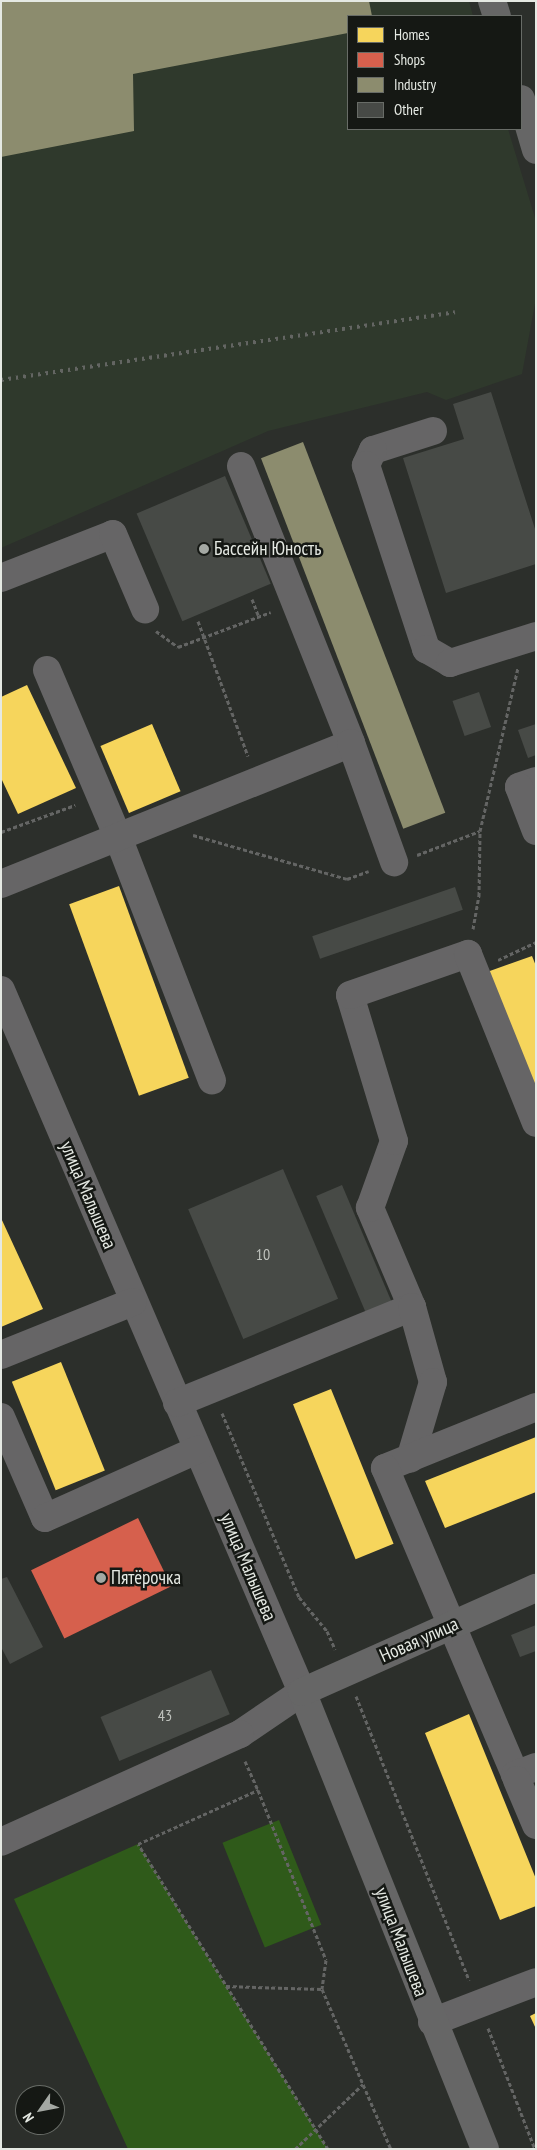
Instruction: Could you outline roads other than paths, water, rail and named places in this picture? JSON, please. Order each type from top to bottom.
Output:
[{"type":"main road","points":[[492,1],[497,15]]},
{"type":"main road","points":[[522,102],[536,150]]},
{"type":"main road","name":"Новая улица","points":[[302,1692],[536,1588]]},
{"type":"main road","name":"улица Малышева","points":[[302,1692],[432,2022],[485,2149]]},
{"type":"street","points":[[433,431],[373,450],[366,465],[426,649],[450,663],[530,638]]},
{"type":"street","points":[[241,466],[351,743],[394,862]]},
{"type":"street","points":[[1,578],[113,534],[145,609]]},
{"type":"street","points":[[47,670],[114,825],[212,1081]]},
{"type":"street","points":[[1,884],[114,825],[150,824],[351,743]]},
{"type":"street","points":[[536,781],[519,787],[536,831]]},
{"type":"street","points":[[410,1459],[433,1382],[412,1307],[370,1208],[394,1141],[350,995],[471,962],[536,1123]]},
{"type":"street","name":"улица Малышева","points":[[1,990],[133,1302],[302,1692]]},
{"type":"street","points":[[1,1356],[133,1302]]},
{"type":"street","points":[[177,1403],[412,1307]]},
{"type":"street","points":[[536,1407],[385,1468],[455,1624],[515,1775],[526,1773],[536,1825]]},
{"type":"street","points":[[1,1417],[45,1518],[197,1450]]},
{"type":"street","points":[[1,1842],[240,1734],[302,1692]]},
{"type":"street","points":[[432,2022],[536,1982]]},
{"type":"railway","points":[[1,380],[455,312]]},
{"type":"place","name":"Бассейн Юность","points":[[204,549]]},
{"type":"place","name":"Пятёрочка","points":[[101,1578]]}]
